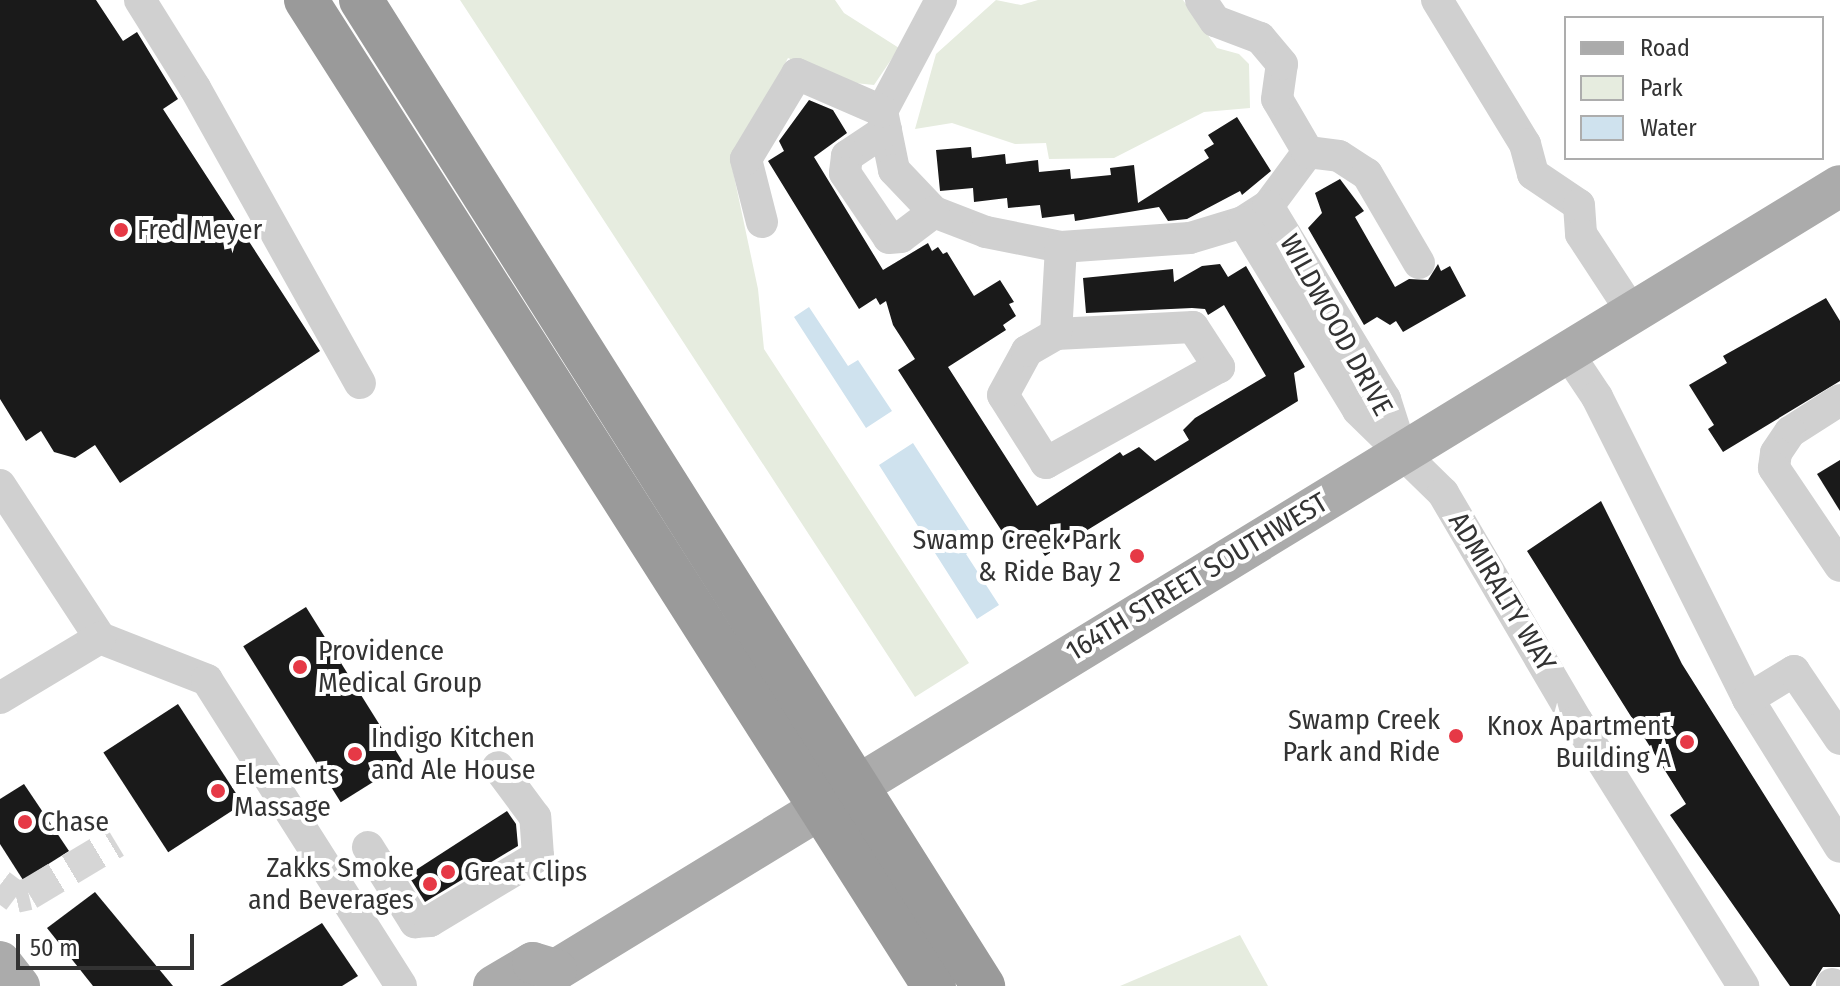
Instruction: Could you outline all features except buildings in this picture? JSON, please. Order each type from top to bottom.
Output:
[{"type":"highway","points":[[306,0],[934,986]]},
{"type":"highway","points":[[361,0],[983,986]]},
{"type":"main road","name":"164TH STREET SOUTHWEST","points":[[494,986],[533,963],[565,977],[760,842],[1840,186]]},
{"type":"main road","points":[[0,962],[19,986]]},
{"type":"street","points":[[140,0],[195,88],[360,383]]},
{"type":"street","points":[[934,212],[901,237],[889,238],[845,173],[847,156],[884,121],[941,0]]},
{"type":"street","points":[[1201,0],[1215,21],[1260,38],[1282,64],[1277,99],[1308,152]]},
{"type":"street","points":[[1437,0],[1525,144],[1533,174],[1579,205],[1581,234],[1632,312]]},
{"type":"street","points":[[762,222],[746,159],[797,74],[884,121]]},
{"type":"street","points":[[884,121],[894,170],[934,212],[986,232],[1061,247],[1190,238],[1256,214],[1308,152]]},
{"type":"street","points":[[1308,152],[1339,156],[1367,174],[1419,263]]},
{"type":"street","name":"WILDWOOD DRIVE","points":[[1256,214],[1385,399],[1402,452]]},
{"type":"street","points":[[1056,334],[1061,247]]},
{"type":"street","points":[[1193,327],[1219,367],[1046,463],[1003,395],[1027,351],[1056,334],[1193,327]]},
{"type":"street","points":[[1567,352],[1597,397],[1748,699],[1840,847]]},
{"type":"street","points":[[1840,400],[1790,432],[1776,453],[1774,468],[1840,566]]},
{"type":"street","name":"ADMIRALTY WAY","points":[[1402,452],[1443,493],[1577,721],[1743,986]]},
{"type":"street","points":[[0,485],[100,638],[207,680],[401,986]]},
{"type":"street","points":[[0,698],[100,638]]},
{"type":"street","points":[[1748,699],[1794,671],[1840,739]]},
{"type":"street","points":[[368,847],[415,922],[430,921],[538,856],[535,817],[498,767]]},
{"type":"green space","points":[[460,0],[835,0],[844,13],[899,48],[874,85],[845,82],[788,58],[731,162],[758,289],[764,349],[969,663],[915,697]]},
{"type":"green space","points":[[996,0],[1021,5],[1038,0],[1183,0],[1217,48],[1239,54],[1249,64],[1250,108],[1204,112],[1114,158],[1049,159],[1046,143],[1015,144],[952,123],[915,129],[936,54]]},
{"type":"green space","points":[[1240,935],[1268,986],[1120,986]]},
{"type":"water","points":[[809,307],[848,366],[858,360],[892,411],[866,428],[794,317]]},
{"type":"water","points":[[913,443],[979,545],[966,554],[999,605],[977,619],[879,465]]},
{"type":"tunnel","points":[[0,885],[16,897],[29,894],[116,842]]},
{"type":"place","name":"Fred Meyer","points":[[121,230]]},
{"type":"place","name":"Swamp Creek Park & Ride Bay 2","points":[[1137,556]]},
{"type":"place","name":"Providence Medical Group","points":[[300,667]]},
{"type":"place","name":"Swamp Creek Park and Ride","points":[[1456,736]]},
{"type":"place","name":"Knox Apartment Building A","points":[[1687,742]]},
{"type":"place","name":"Indigo Kitchen and Ale House","points":[[355,754]]},
{"type":"place","name":"Elements Massage","points":[[218,791]]},
{"type":"place","name":"Chase","points":[[25,822]]},
{"type":"place","name":"Great Clips","points":[[448,872]]},
{"type":"place","name":"Zakks Smoke and Beverages","points":[[430,884]]}]
